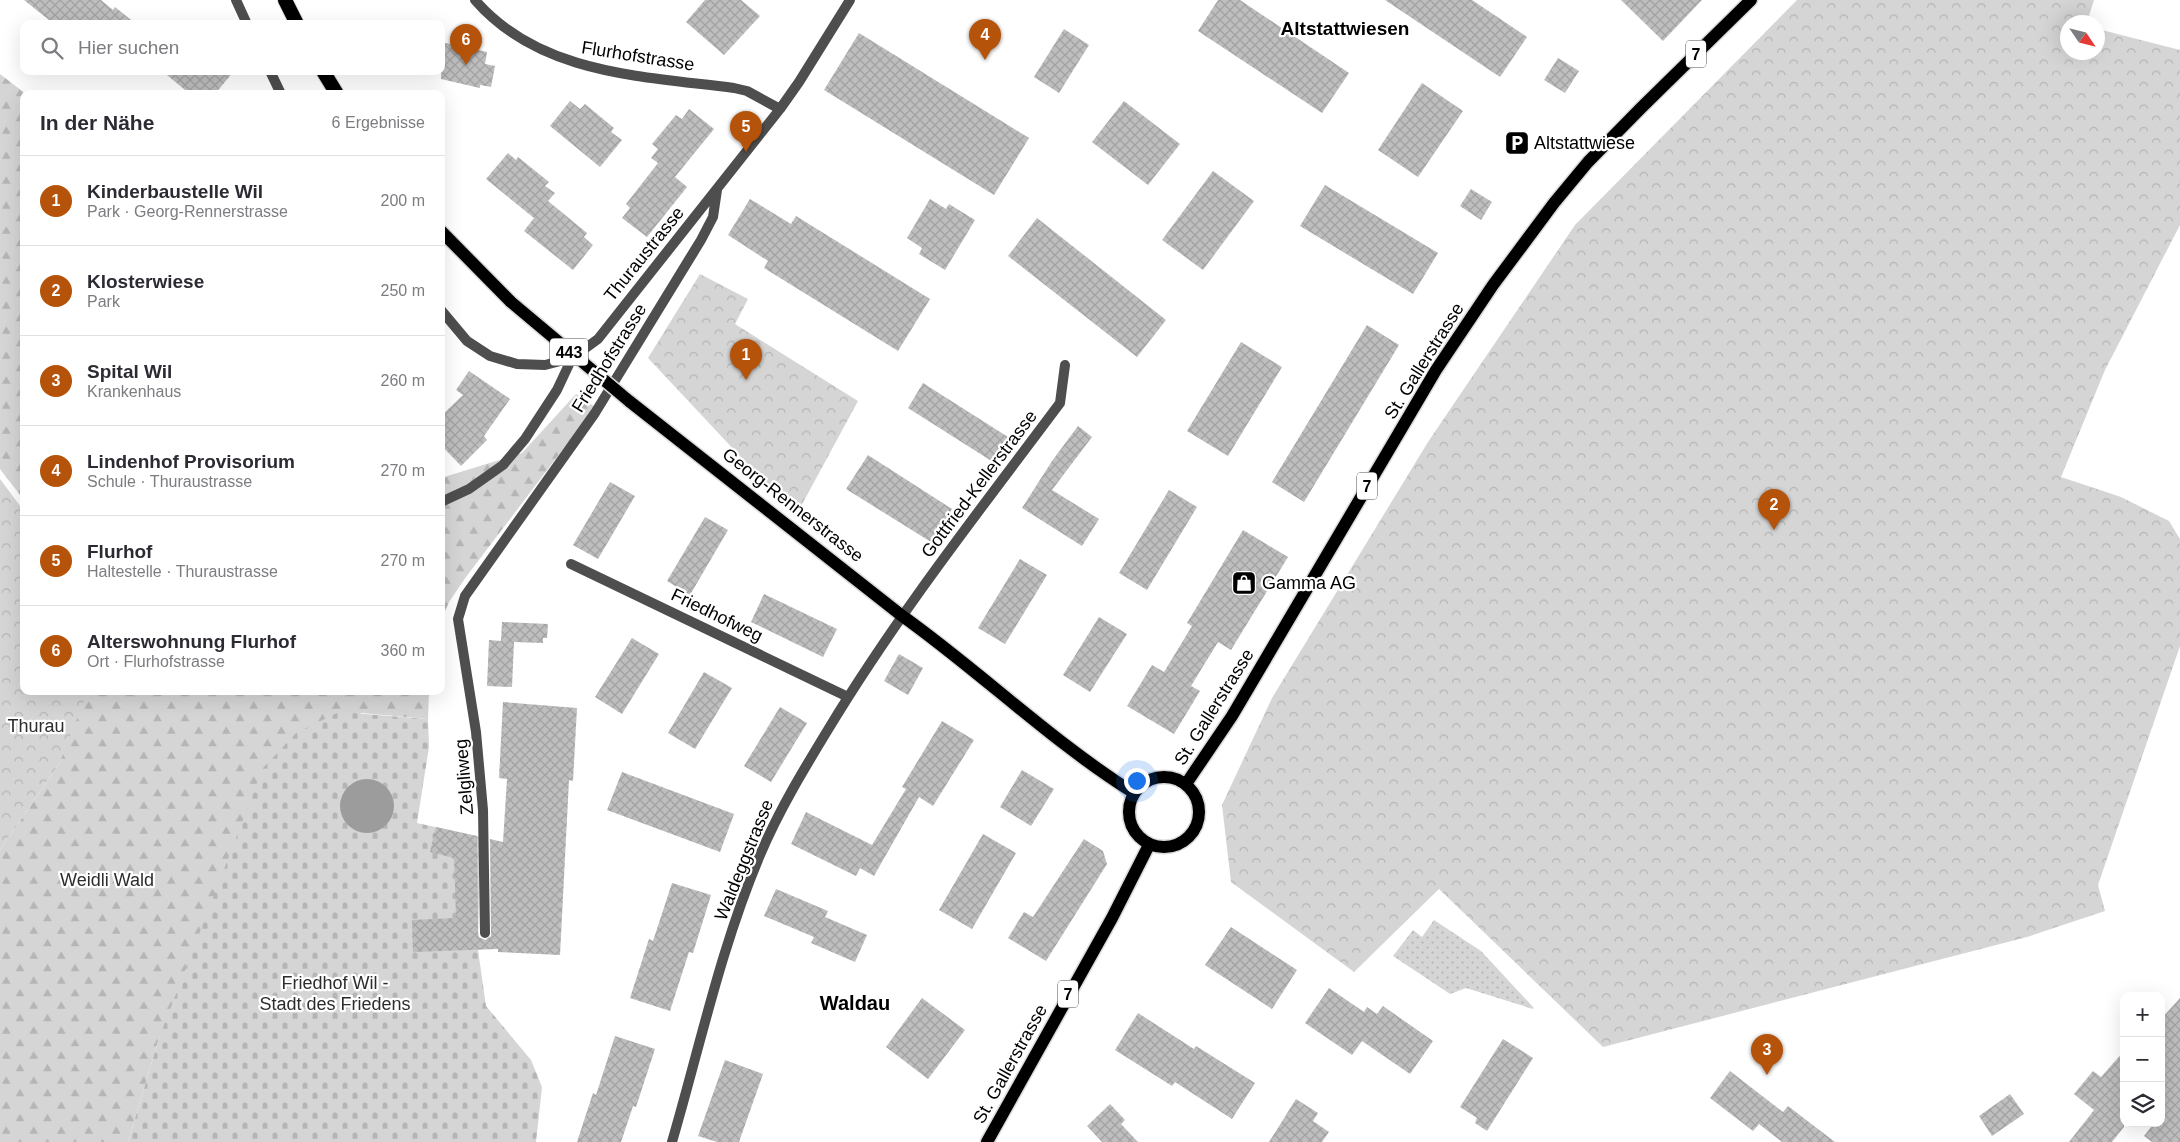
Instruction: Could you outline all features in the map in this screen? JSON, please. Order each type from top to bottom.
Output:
[{"type":"highway","points":[[285,0],[295,20]]},
{"type":"highway","points":[[325,75],[335,90]]},
{"type":"main road","name":"St. Gallerstrasse","points":[[1186,784],[1232,716],[1436,370],[1493,284],[1554,203],[1588,162],[1751,0]]},
{"type":"main road","name":"Georg-Rennerstrasse","points":[[445,235],[511,302],[629,401],[901,615],[933,637],[1071,749],[1134,793]]},
{"type":"main road","points":[[1158,777],[1173,778],[1186,784],[1194,794],[1199,806],[1199,818],[1194,830],[1186,840],[1174,846],[1162,848],[1149,845],[1139,838],[1132,828],[1128,816],[1129,804],[1134,793],[1145,783],[1158,777]]},
{"type":"main road","name":"St. Gallerstrasse","points":[[987,1142],[1112,918],[1149,845]]},
{"type":"street","points":[[236,0],[245,20]]},
{"type":"street","name":"Flurhofstrasse","points":[[475,0],[504,27],[542,51],[564,60],[597,70],[734,88],[747,91],[780,109]]},
{"type":"street","name":"Thuraustrasse","points":[[445,500],[469,489],[503,465],[524,439],[557,390],[572,358],[598,339],[780,109],[850,0]]},
{"type":"street","points":[[272,75],[279,90]]},
{"type":"street","name":"Friedhofstrasse","points":[[458,619],[465,596],[596,413],[701,240],[713,217],[717,190]]},
{"type":"street","points":[[445,315],[467,341],[490,356],[517,364],[545,365],[572,358]]},
{"type":"street","name":"Gottfried-Kellerstrasse","points":[[901,615],[1060,404],[1065,364]]},
{"type":"street","name":"Friedhofweg","points":[[571,564],[848,697]]},
{"type":"street","name":"Waldeggstrasse","points":[[672,1142],[724,955],[757,864],[785,801],[848,697],[901,615]]},
{"type":"street","name":"Zelgliweg","points":[[458,619],[476,732],[484,810],[485,933]]},
{"type":"green space","points":[[1797,0],[2094,0],[2089,15],[2060,15],[2060,60],[2105,60],[2105,31],[2180,50],[2180,225],[2105,370],[2061,477],[2121,497],[2169,521],[2180,539],[2180,646],[2098,885],[2105,911],[2027,937],[1603,1047],[1439,889],[1354,972],[1231,882],[1222,805],[1272,698],[1428,442],[1575,225]]},
{"type":"green space","points":[[0,74],[21,90],[20,495],[0,469]]},
{"type":"green space","points":[[700,274],[748,299],[735,324],[858,401],[799,510],[767,485],[648,358]]},
{"type":"green space","points":[[576,394],[595,407],[466,577],[449,602],[445,612],[445,477],[522,453]]},
{"type":"green space","name":"Thurau","points":[[0,479],[20,506],[20,695],[86,695],[59,764],[0,850]]},
{"type":"green space","name":"Weidli Wald","points":[[84,695],[429,695],[428,719],[361,713],[159,1038],[128,1142],[0,1142],[0,850],[59,764]]},
{"type":"green space","name":"Friedhof Wil - Stadt des Friedens","points":[[339,712],[428,719],[429,747],[417,823],[480,837],[478,950],[486,1006],[531,1060],[542,1087],[536,1142],[128,1142],[159,1038],[263,768],[296,733]]},
{"type":"green space","points":[[1434,920],[1481,951],[1534,1008],[1466,988],[1450,994],[1393,956],[1413,930],[1422,937]]},
{"type":"shaded area","points":[[362,779],[372,779],[382,783],[390,791],[394,806],[390,821],[382,829],[372,833],[362,833],[352,829],[344,821],[340,811],[340,801],[344,791],[352,783]]},
{"type":"building","points":[[24,0],[101,0],[113,10],[115,7],[131,20],[49,20]]},
{"type":"building","points":[[705,0],[741,0],[760,16],[724,55],[686,22]]},
{"type":"building","points":[[1218,0],[1240,0],[1349,73],[1322,113],[1198,31]]},
{"type":"building","points":[[1385,0],[1472,0],[1527,37],[1500,77]]},
{"type":"building","points":[[1621,0],[1702,0],[1663,41]]},
{"type":"building","points":[[1064,29],[1089,45],[1059,93],[1034,77]]},
{"type":"building","points":[[859,33],[1029,138],[994,195],[824,90]]},
{"type":"building","points":[[445,43],[487,52],[485,64],[495,66],[491,87],[480,85],[480,88],[441,79],[441,75],[445,75]]},
{"type":"building","points":[[1558,58],[1579,71],[1565,93],[1544,80]]},
{"type":"building","points":[[167,75],[231,75],[218,90],[185,90]]},
{"type":"building","points":[[1422,83],[1463,111],[1418,177],[1378,150]]},
{"type":"building","points":[[570,101],[580,109],[585,104],[614,128],[611,132],[622,140],[600,167],[550,126]]},
{"type":"building","points":[[1124,101],[1180,144],[1148,185],[1092,142]]},
{"type":"building","points":[[689,109],[714,129],[675,177],[687,187],[647,237],[622,218],[630,208],[626,204],[658,163],[651,158],[658,149],[652,144],[676,115],[682,119]]},
{"type":"building","points":[[508,153],[516,160],[518,157],[549,182],[545,186],[555,193],[548,201],[587,233],[584,237],[593,245],[573,270],[524,231],[534,218],[486,179]]},
{"type":"building","points":[[1213,171],[1254,201],[1203,270],[1162,240]]},
{"type":"building","points":[[1325,185],[1438,253],[1413,294],[1300,226]]},
{"type":"building","points":[[1471,189],[1492,202],[1481,220],[1460,206]]},
{"type":"building","points":[[750,199],[791,224],[796,216],[930,299],[898,351],[764,268],[768,261],[728,235]]},
{"type":"building","points":[[930,199],[946,209],[949,204],[975,220],[945,270],[919,254],[922,248],[907,238]]},
{"type":"building","points":[[1037,218],[1166,320],[1137,357],[1008,256]]},
{"type":"building","points":[[1367,325],[1399,345],[1304,502],[1272,482]]},
{"type":"building","points":[[1241,342],[1282,367],[1228,456],[1187,431]]},
{"type":"building","points":[[469,371],[510,399],[484,436],[487,440],[461,466],[445,449],[445,412],[463,395],[456,390]]},
{"type":"building","points":[[923,383],[1008,437],[993,462],[908,408]]},
{"type":"building","points":[[1078,426],[1092,437],[1052,490],[1099,519],[1082,546],[1022,508],[1052,461]]},
{"type":"building","points":[[868,455],[952,509],[931,542],[846,489]]},
{"type":"building","points":[[610,482],[635,496],[598,559],[573,545]]},
{"type":"building","points":[[1169,490],[1197,507],[1147,590],[1119,573]]},
{"type":"building","points":[[705,517],[728,530],[690,595],[667,581]]},
{"type":"building","points":[[1243,530],[1288,557],[1231,650],[1218,642],[1191,686],[1200,691],[1174,734],[1127,706],[1152,665],[1164,672],[1192,626],[1187,623]]},
{"type":"building","points":[[1020,559],[1047,575],[1005,644],[978,628]]},
{"type":"building","points":[[764,594],[837,629],[823,657],[751,622]]},
{"type":"building","points":[[1099,617],[1127,634],[1090,692],[1063,675]]},
{"type":"building","points":[[502,622],[548,624],[547,638],[543,638],[543,643],[514,642],[512,687],[487,686],[489,640],[501,641]]},
{"type":"building","points":[[632,638],[659,654],[622,714],[595,697]]},
{"type":"building","points":[[899,654],[923,668],[908,695],[884,681]]},
{"type":"building","points":[[704,672],[732,688],[695,749],[668,733]]},
{"type":"building","points":[[503,702],[577,708],[573,781],[569,780],[560,955],[498,952],[498,949],[413,952],[412,920],[456,918],[454,858],[430,852],[436,827],[477,836],[478,933],[479,937],[485,940],[491,936],[490,839],[503,842],[507,779],[499,778]]},
{"type":"building","points":[[780,707],[807,723],[771,782],[744,766]]},
{"type":"building","points":[[942,721],[974,740],[933,806],[919,797],[874,876],[860,868],[856,876],[791,844],[806,812],[872,845],[906,789],[902,787]]},
{"type":"building","points":[[1022,770],[1054,789],[1031,826],[1000,807]]},
{"type":"building","points":[[622,772],[734,814],[720,852],[607,810]]},
{"type":"building","points":[[983,834],[1016,853],[972,929],[939,910]]},
{"type":"building","points":[[1084,839],[1103,851],[1107,864],[1046,961],[1008,938],[1024,912],[1033,917]]},
{"type":"building","points":[[672,883],[711,895],[693,953],[689,952],[670,1011],[630,998],[649,939],[653,941]]},
{"type":"building","points":[[776,889],[828,911],[825,917],[867,935],[855,962],[811,943],[814,937],[764,916]]},
{"type":"building","points":[[1231,927],[1297,970],[1272,1009],[1205,965]]},
{"type":"building","points":[[1329,988],[1364,1012],[1367,1007],[1377,1014],[1383,1006],[1433,1041],[1410,1074],[1362,1041],[1352,1055],[1305,1023]]},
{"type":"building","points":[[922,998],[965,1030],[928,1079],[886,1047]]},
{"type":"building","points":[[2180,998],[2180,1142],[2152,1142],[2144,1136],[2151,1127],[2165,1127],[2165,1015]]},
{"type":"building","points":[[1138,1013],[1194,1049],[1196,1046],[1255,1083],[1232,1119],[1175,1082],[1172,1086],[1115,1050]]},
{"type":"building","points":[[615,1036],[655,1049],[636,1107],[633,1106],[621,1142],[577,1142],[593,1093],[596,1095]]},
{"type":"building","points":[[1503,1039],[1533,1058],[1487,1131],[1475,1123],[1477,1118],[1460,1107]]},
{"type":"building","points":[[2120,1056],[2120,1127],[2124,1127],[2112,1142],[2069,1142],[2094,1110],[2074,1094],[2093,1071],[2101,1077]]},
{"type":"building","points":[[725,1060],[763,1074],[739,1142],[717,1142],[698,1136]]},
{"type":"building","points":[[1730,1071],[1783,1112],[1788,1106],[1835,1142],[1782,1142],[1759,1124],[1753,1131],[1710,1098]]},
{"type":"building","points":[[2010,1094],[2024,1114],[1992,1136],[1979,1116]]},
{"type":"building","points":[[1296,1099],[1318,1113],[1313,1121],[1329,1132],[1322,1142],[1269,1142]]},
{"type":"building","points":[[1110,1104],[1125,1120],[1121,1124],[1138,1142],[1102,1142],[1087,1126]]},
{"type":"place","name":"Lindenhof Provisorium","points":[[985,60]]},
{"type":"place","name":"Alterswohnung Flurhof","points":[[466,65]]},
{"type":"place","name":"Altstattwiese","points":[[1517,143]]},
{"type":"place","name":"Flurhof","points":[[746,152]]},
{"type":"place","name":"Kinderbaustelle Wil","points":[[746,380]]},
{"type":"place","name":"Klosterwiese","points":[[1774,530]]},
{"type":"place","name":"Gamma AG","points":[[1244,583]]},
{"type":"place","name":"Spital Wil","points":[[1767,1075]]},
{"type":"district","name":"Altstattwiesen","points":[[1345,28]]},
{"type":"district","name":"Waldau","points":[[855,1003]]}]
